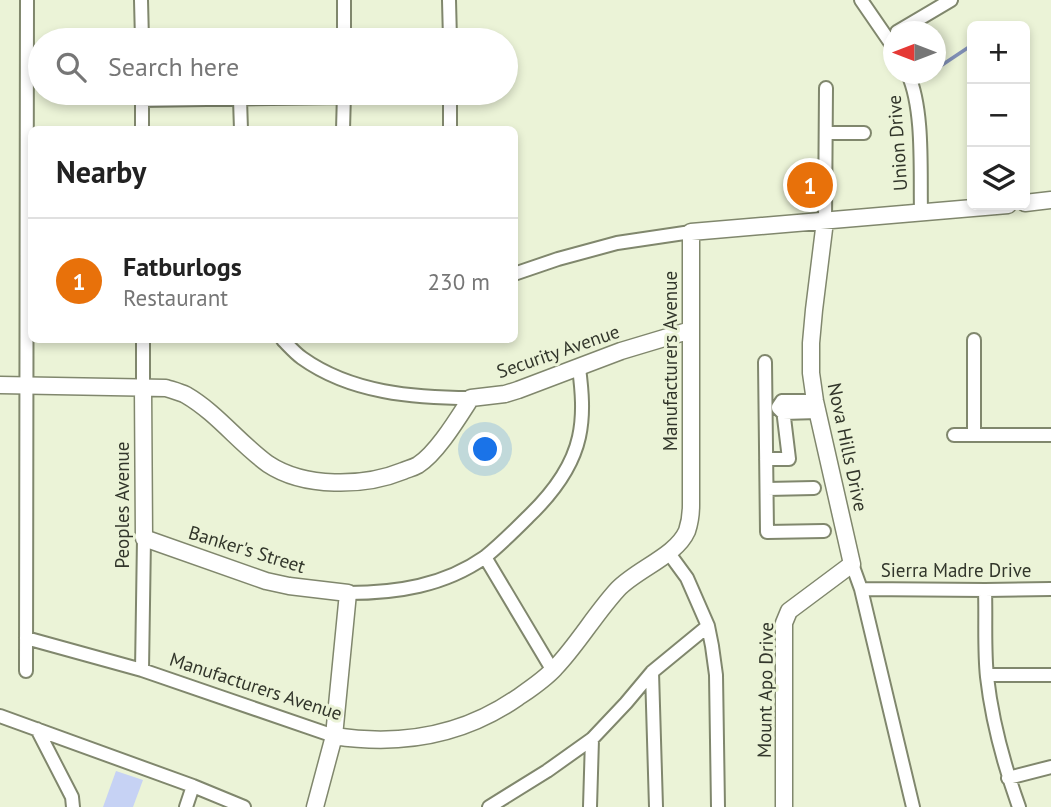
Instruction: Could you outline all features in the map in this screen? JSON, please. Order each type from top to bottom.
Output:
[{"type":"street","points":[[26,671],[27,0]]},
{"type":"street","points":[[141,0],[142,28]]},
{"type":"street","points":[[344,0],[344,28]]},
{"type":"street","points":[[449,0],[450,28]]},
{"type":"street","points":[[861,0],[883,26]]},
{"type":"street","points":[[919,21],[951,0]]},
{"type":"street","name":"Union Drive","points":[[913,84],[918,122],[921,212]]},
{"type":"street","name":"Nova Hills Drive","points":[[826,88],[825,221],[811,343],[811,373],[852,564],[861,589],[914,807]]},
{"type":"street","points":[[142,105],[142,126]]},
{"type":"street","points":[[240,105],[241,126]]},
{"type":"street","points":[[344,105],[344,126]]},
{"type":"street","points":[[450,105],[450,126]]},
{"type":"street","points":[[826,133],[864,133]]},
{"type":"street","points":[[1030,202],[1051,200]]},
{"type":"street","points":[[518,273],[617,243],[691,232],[967,208]]},
{"type":"street","name":"Manufacturers Avenue","points":[[26,638],[142,670],[334,736],[383,741],[412,739],[477,721],[506,706],[552,671],[578,643],[619,588],[668,552],[686,533],[690,519],[691,232]]},
{"type":"street","name":"Security Avenue","points":[[286,343],[302,358],[328,373],[359,385],[420,397],[471,398],[505,394],[645,343],[691,330]]},
{"type":"street","points":[[974,340],[974,435]]},
{"type":"street","name":"Peoples Avenue","points":[[142,670],[143,343]]},
{"type":"street","points":[[765,362],[789,459],[766,459]]},
{"type":"street","name":"Banker's Street","points":[[144,538],[266,581],[348,593],[398,591],[462,571],[508,536],[555,489],[569,466],[579,439],[582,412],[579,368]]},
{"type":"street","points":[[0,385],[166,388],[183,394],[203,407],[270,465],[295,476],[329,482],[364,481],[391,476],[418,465],[433,451],[471,398]]},
{"type":"street","points":[[777,407],[817,407]]},
{"type":"street","points":[[777,407],[766,459],[767,532],[824,531]]},
{"type":"street","points":[[954,435],[1051,435]]},
{"type":"street","points":[[766,489],[814,488]]},
{"type":"street","points":[[668,552],[687,578],[708,626],[716,675],[718,807]]},
{"type":"street","points":[[485,556],[552,671]]},
{"type":"street","name":"Mount Apo Drive","points":[[784,807],[784,623],[789,611],[852,564]]},
{"type":"street","name":"Sierra Madre Drive","points":[[861,589],[1051,589]]},
{"type":"street","points":[[985,590],[987,675],[995,725],[1008,778],[1019,807]]},
{"type":"street","points":[[316,807],[334,736],[348,593]]},
{"type":"street","points":[[489,807],[592,739],[652,672],[708,626]]},
{"type":"street","points":[[652,672],[656,807]]},
{"type":"street","points":[[987,675],[1051,675]]},
{"type":"street","points":[[0,716],[244,807]]},
{"type":"street","points":[[37,729],[72,797],[73,807]]},
{"type":"street","points":[[590,807],[592,739]]},
{"type":"street","points":[[1008,778],[1051,767]]},
{"type":"street","points":[[186,807],[193,786]]},
{"type":"shaded area","points":[[116,771],[143,780],[133,807],[103,807]]},
{"type":"waterway","points":[[946,62],[967,48]]},
{"type":"place","name":"Fatburlogs","points":[[810,185]]}]
